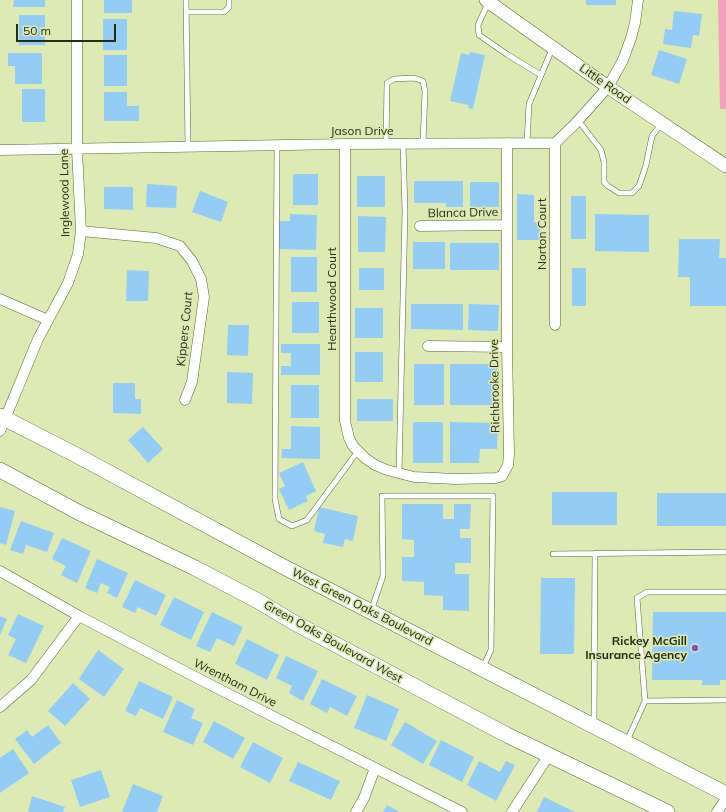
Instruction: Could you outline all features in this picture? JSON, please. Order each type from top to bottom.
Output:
[{"type":"main road","name":"West Green Oaks Boulevard","points":[[2,422],[594,728],[726,794]]},
{"type":"main road","name":"Green Oaks Boulevard West","points":[[0,470],[78,512],[195,568],[258,601],[300,626],[507,735],[667,812]]},
{"type":"street","name":"Inglewood Lane","points":[[2,422],[38,339],[68,283],[78,254],[81,231],[77,149],[77,0]]},
{"type":"street","points":[[556,143],[608,87],[623,60],[631,38],[635,23],[638,0]]},
{"type":"street","name":"Little Road","points":[[487,1],[608,87],[726,166]]},
{"type":"street","name":"Jason Drive","points":[[0,150],[423,143],[556,143]]},
{"type":"street","name":"Richbrooke Drive","points":[[358,451],[375,465],[387,470],[414,477],[456,479],[496,478],[502,476],[508,465],[507,143]]},
{"type":"street","name":"Norton Court","points":[[555,325],[556,143]]},
{"type":"street","name":"Hearthwood Court","points":[[344,144],[344,421],[349,438],[358,451]]},
{"type":"street","name":"Blanca Drive","points":[[420,226],[507,225]]},
{"type":"street","name":"Kippers Court","points":[[81,231],[156,238],[180,246],[192,261],[201,279],[204,297],[192,382],[185,400]]},
{"type":"street","points":[[0,298],[48,320]]},
{"type":"street","points":[[428,346],[507,347]]},
{"type":"street","name":"Wrentham Drive","points":[[0,571],[79,616],[203,681],[462,812]]},
{"type":"street","points":[[0,707],[31,680],[79,616]]},
{"type":"street","points":[[512,812],[549,755]]},
{"type":"street","points":[[356,812],[364,798],[375,768]]},
{"type":"street","points":[[717,812],[726,799]]},
{"type":"lane","points":[[186,0],[188,146]]},
{"type":"lane","points":[[186,12],[224,12],[229,7],[229,0]]},
{"type":"lane","points":[[487,1],[478,25],[479,34],[508,55],[541,75]]},
{"type":"lane","points":[[527,143],[529,104],[553,47]]},
{"type":"lane","points":[[386,144],[386,83],[394,79],[414,78],[423,81],[425,92],[423,143]]},
{"type":"lane","points":[[578,120],[601,150],[604,162],[604,182],[618,193],[632,192],[639,186],[646,165],[652,136],[662,123]]},
{"type":"lane","points":[[399,473],[405,211],[403,144]]},
{"type":"lane","points":[[277,145],[275,499],[279,519],[292,526],[307,520],[358,451]]},
{"type":"lane","points":[[370,612],[383,576],[382,496],[493,496],[491,650],[482,670]]},
{"type":"lane","points":[[553,554],[726,552]]},
{"type":"lane","points":[[594,728],[595,553]]},
{"type":"lane","points":[[626,744],[645,701],[637,598],[647,592],[726,592]]},
{"type":"lane","points":[[645,701],[726,700]]},
{"type":"shaded area","points":[[718,0],[726,0],[726,109],[720,109]]},
{"type":"building","points":[[14,0],[45,0],[45,7],[13,7]]},
{"type":"building","points":[[104,0],[132,0],[132,13],[104,13]]},
{"type":"building","points":[[586,0],[616,0],[616,5],[586,5]]},
{"type":"building","points":[[674,11],[702,14],[699,36],[693,35],[691,48],[663,44],[665,29],[672,30]]},
{"type":"building","points":[[19,15],[45,15],[45,45],[19,45]]},
{"type":"building","points":[[103,19],[127,19],[127,50],[103,50]]},
{"type":"building","points":[[659,50],[687,59],[679,84],[651,75]]},
{"type":"building","points":[[470,52],[485,55],[473,109],[468,108],[469,105],[450,101],[461,53],[469,55]]},
{"type":"building","points":[[8,53],[42,53],[42,84],[15,84],[15,66],[8,66]]},
{"type":"building","points":[[104,55],[127,55],[127,86],[104,86]]},
{"type":"building","points":[[22,89],[45,89],[45,122],[22,122]]},
{"type":"building","points":[[104,92],[127,92],[127,106],[139,106],[139,121],[104,121]]},
{"type":"building","points":[[293,174],[318,174],[318,205],[293,205]]},
{"type":"building","points":[[357,176],[385,176],[385,207],[357,207]]},
{"type":"building","points":[[414,181],[463,181],[463,207],[446,207],[446,203],[414,203]]},
{"type":"building","points":[[470,182],[499,182],[499,207],[470,207]]},
{"type":"building","points":[[147,184],[177,186],[176,208],[146,207]]},
{"type":"building","points":[[104,187],[133,187],[133,210],[104,209]]},
{"type":"building","points":[[200,191],[228,202],[221,222],[192,212]]},
{"type":"building","points":[[517,194],[534,195],[534,222],[540,222],[540,240],[517,240]]},
{"type":"building","points":[[571,196],[586,196],[586,239],[571,239]]},
{"type":"building","points":[[290,214],[317,215],[316,250],[278,249],[279,221],[290,221]]},
{"type":"building","points":[[595,214],[649,215],[649,252],[595,251]]},
{"type":"building","points":[[358,216],[386,217],[385,252],[358,252]]},
{"type":"building","points":[[679,239],[720,239],[719,258],[726,258],[726,306],[690,306],[690,277],[678,277]]},
{"type":"building","points":[[413,242],[445,242],[445,269],[413,269]]},
{"type":"building","points":[[450,243],[499,243],[499,270],[450,270]]},
{"type":"building","points":[[291,257],[317,257],[317,292],[291,292]]},
{"type":"building","points":[[359,268],[384,268],[384,290],[359,290]]},
{"type":"building","points":[[572,268],[586,268],[586,306],[572,306]]},
{"type":"building","points":[[127,270],[149,271],[148,301],[126,301]]},
{"type":"building","points":[[292,302],[319,302],[319,333],[292,333]]},
{"type":"building","points":[[411,304],[463,304],[463,330],[411,329]]},
{"type":"building","points":[[469,304],[499,305],[498,331],[468,330]]},
{"type":"building","points":[[355,308],[383,308],[383,338],[355,338]]},
{"type":"building","points":[[228,325],[249,325],[248,356],[227,355]]},
{"type":"building","points":[[281,344],[320,344],[320,375],[281,375],[281,366],[291,366],[291,353],[281,353]]},
{"type":"building","points":[[355,352],[383,352],[383,382],[355,382]]},
{"type":"building","points":[[414,364],[444,364],[444,405],[414,405]]},
{"type":"building","points":[[450,364],[498,364],[498,405],[450,405]]},
{"type":"building","points":[[227,372],[253,373],[252,404],[227,403]]},
{"type":"building","points":[[113,383],[135,383],[135,399],[141,399],[141,414],[113,413]]},
{"type":"building","points":[[291,385],[319,385],[319,418],[291,418]]},
{"type":"building","points":[[357,399],[393,399],[393,421],[357,421]]},
{"type":"building","points":[[413,422],[443,422],[443,463],[413,463]]},
{"type":"building","points":[[450,422],[498,423],[497,449],[480,449],[479,463],[450,463]]},
{"type":"building","points":[[291,426],[320,427],[320,459],[281,458],[282,449],[291,449]]},
{"type":"building","points":[[143,427],[163,449],[148,463],[128,440]]},
{"type":"building","points":[[303,462],[316,491],[306,496],[308,501],[289,510],[279,489],[285,486],[279,473]]},
{"type":"building","points":[[552,492],[617,492],[617,525],[552,525]]},
{"type":"building","points":[[657,493],[726,493],[726,526],[657,526]]},
{"type":"building","points":[[402,504],[443,504],[443,519],[454,519],[454,504],[471,504],[470,529],[460,529],[460,538],[471,538],[471,563],[455,563],[455,574],[469,574],[469,611],[443,610],[443,596],[424,595],[424,582],[402,581],[402,557],[414,557],[414,540],[402,539]]},
{"type":"building","points":[[0,507],[15,511],[6,545],[0,543]]},
{"type":"building","points":[[319,507],[358,516],[353,541],[345,539],[343,547],[323,543],[325,534],[314,531]]},
{"type":"building","points":[[21,521],[54,533],[47,552],[26,545],[23,554],[10,550]]},
{"type":"building","points":[[62,538],[91,551],[77,583],[61,575],[66,566],[52,559]]},
{"type":"building","points":[[97,559],[128,573],[117,598],[107,593],[110,587],[101,583],[97,593],[85,588]]},
{"type":"building","points":[[541,578],[575,578],[574,654],[540,654]]},
{"type":"building","points":[[135,580],[166,595],[156,616],[138,607],[135,613],[122,607]]},
{"type":"building","points":[[174,597],[204,612],[191,640],[160,625]]},
{"type":"building","points":[[212,612],[243,627],[234,646],[217,638],[210,652],[196,646]]},
{"type":"building","points":[[653,612],[726,612],[726,680],[720,680],[720,685],[702,685],[702,680],[652,680]]},
{"type":"building","points":[[18,614],[44,626],[26,663],[8,655],[16,639],[8,635]]},
{"type":"building","points":[[0,616],[7,619],[0,635]]},
{"type":"building","points":[[247,639],[279,655],[267,680],[235,664]]},
{"type":"building","points":[[98,650],[124,669],[104,697],[79,679]]},
{"type":"building","points":[[286,656],[318,671],[303,701],[289,693],[292,686],[276,678]]},
{"type":"building","points":[[322,679],[357,696],[347,716],[330,707],[327,713],[310,704]]},
{"type":"building","points":[[139,681],[173,697],[163,719],[140,708],[136,716],[125,711]]},
{"type":"building","points":[[73,683],[90,699],[65,726],[48,711]]},
{"type":"building","points":[[367,695],[399,709],[386,741],[354,728]]},
{"type":"building","points":[[177,700],[195,709],[191,718],[203,723],[193,745],[163,732]]},
{"type":"building","points":[[214,721],[245,738],[233,759],[203,742]]},
{"type":"building","points":[[405,722],[437,741],[423,764],[391,745]]},
{"type":"building","points":[[48,725],[61,743],[34,764],[15,739],[27,730],[32,737]]},
{"type":"building","points":[[441,740],[474,757],[462,782],[429,765]]},
{"type":"building","points":[[253,742],[283,758],[270,783],[240,767]]},
{"type":"building","points":[[13,749],[29,773],[0,793],[0,758]]},
{"type":"building","points":[[479,761],[500,772],[506,761],[515,765],[496,801],[467,785]]},
{"type":"building","points":[[298,762],[340,781],[331,800],[289,781]]},
{"type":"building","points":[[101,770],[110,797],[80,807],[71,780]]},
{"type":"building","points":[[133,784],[163,796],[157,812],[122,812]]},
{"type":"building","points":[[32,796],[65,807],[63,812],[28,812]]},
{"type":"building","points":[[544,797],[575,812],[537,812]]},
{"type":"building","points":[[387,805],[400,812],[383,812]]},
{"type":"place","name":"Rickey McGill Insurance Agency","points":[[695,648]]}]
